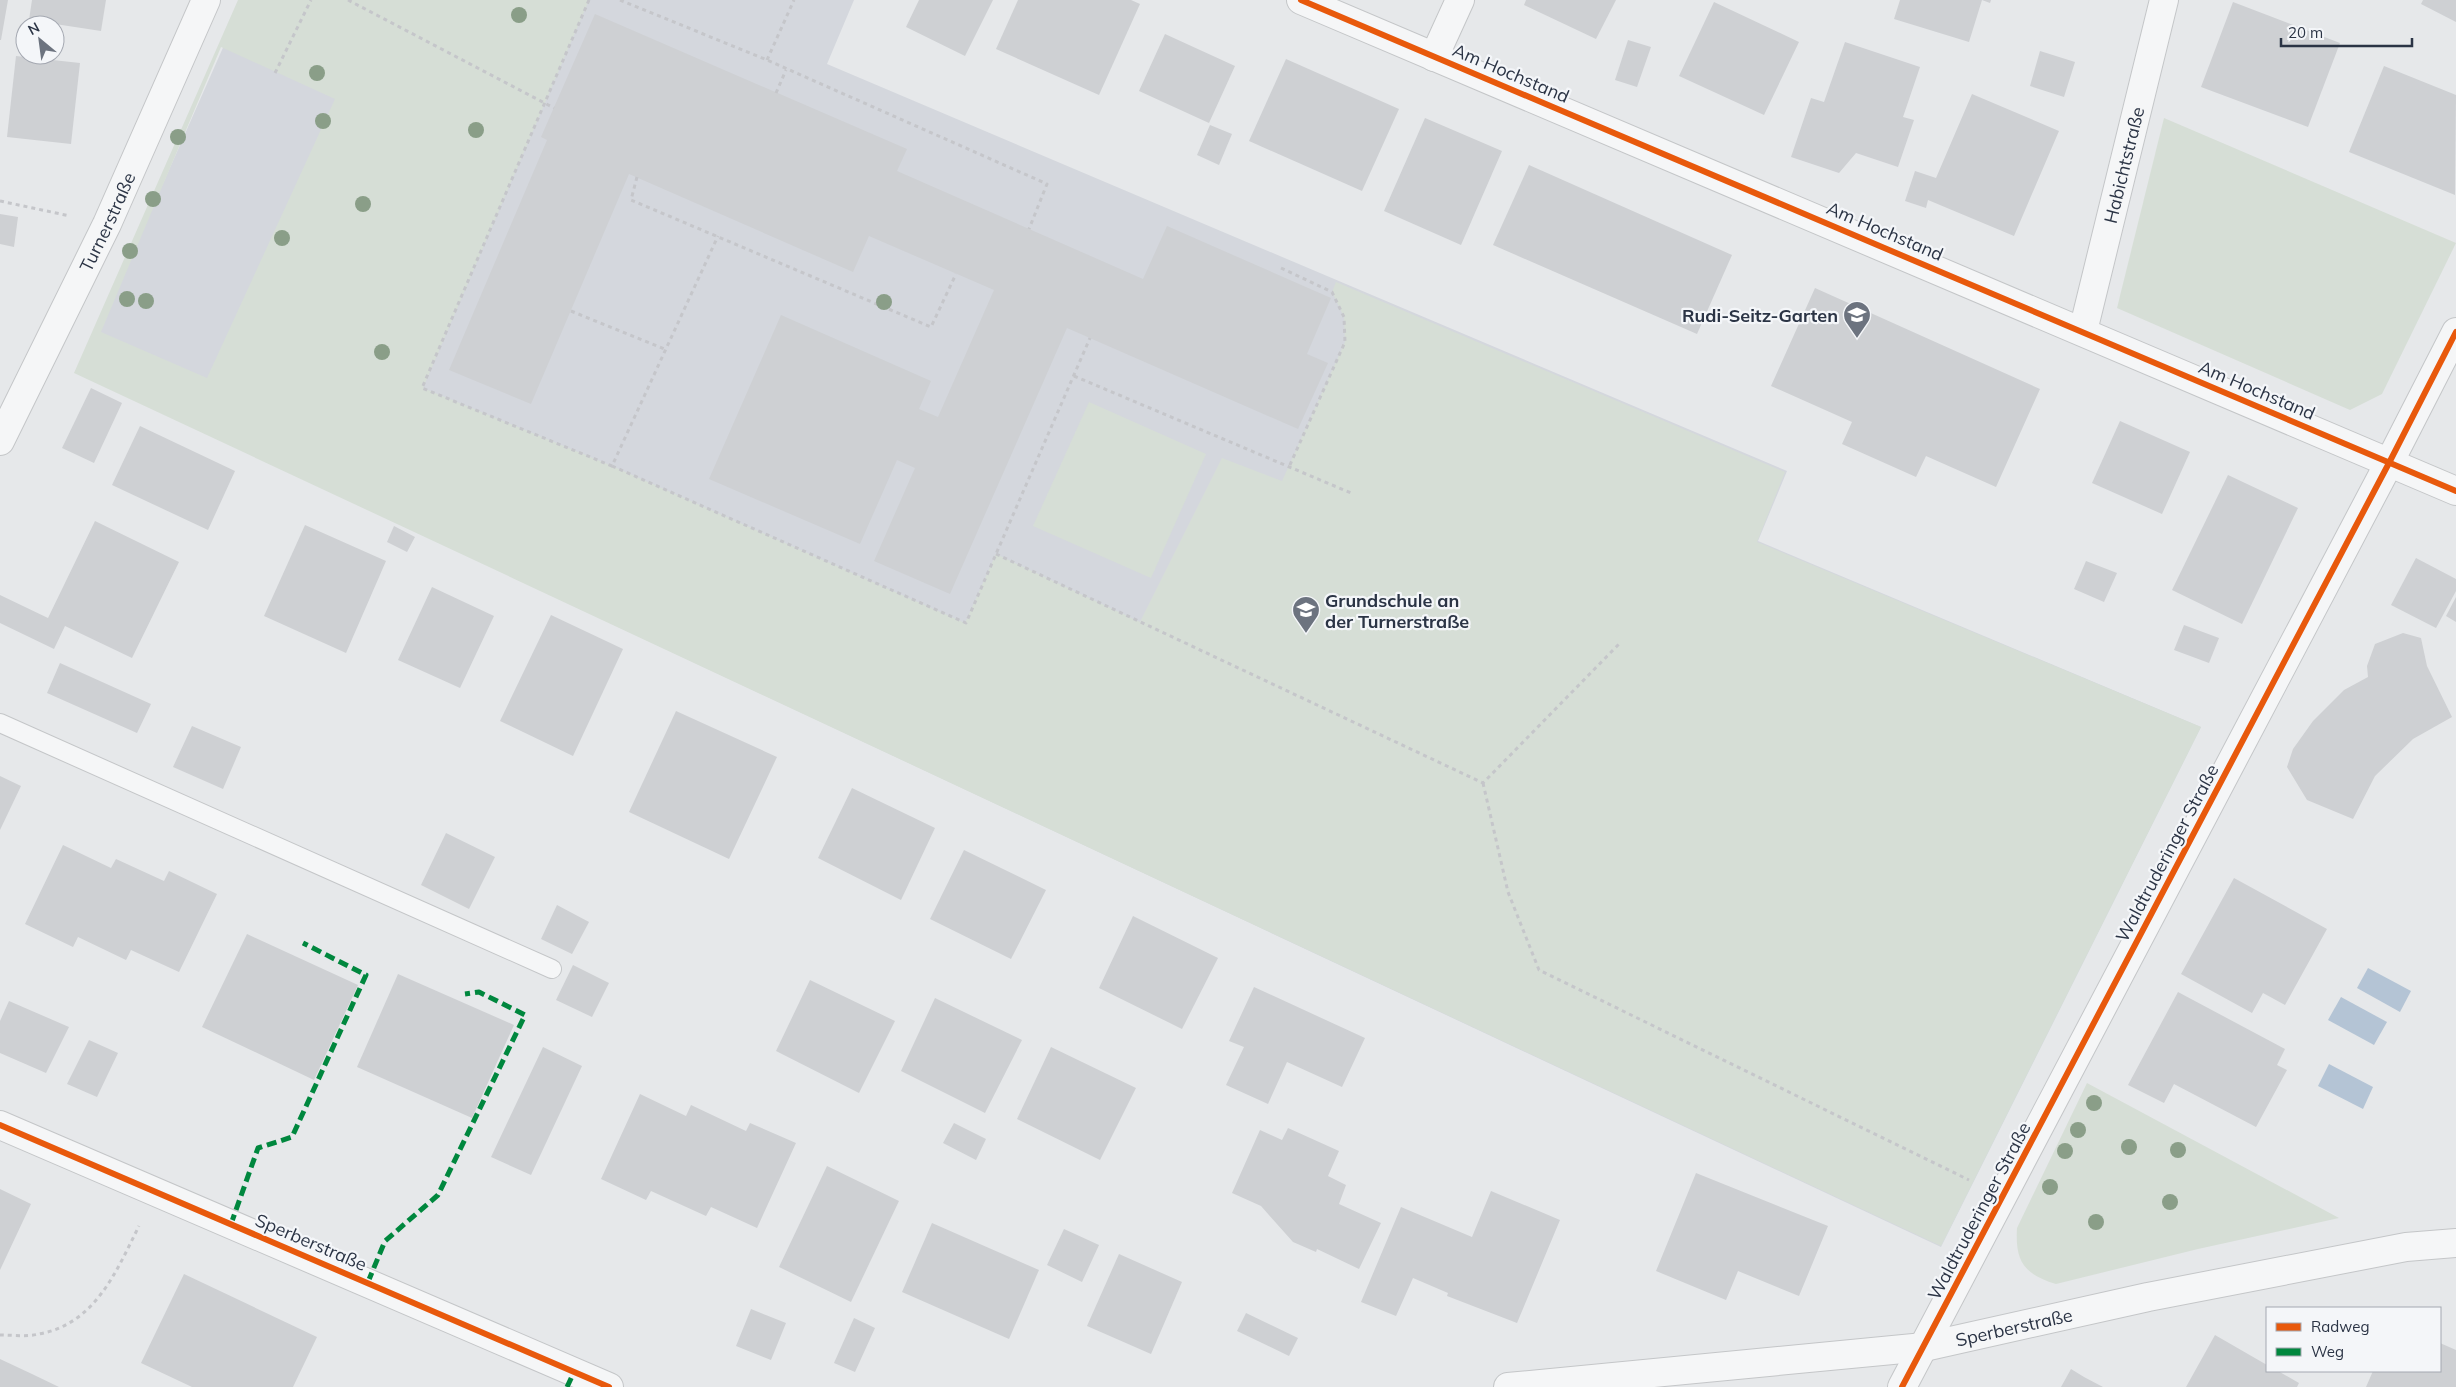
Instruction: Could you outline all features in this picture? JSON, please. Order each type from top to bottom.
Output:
[{"type":"street","name":"Turnerstraße","points":[[0,441],[107,224],[206,0]]},
{"type":"street","name":"Am Hochstand","points":[[1301,0],[2084,331],[2456,491]]},
{"type":"street","points":[[1434,57],[1460,0]]},
{"type":"street","name":"Habichtstraße","points":[[2084,331],[2164,0]]},
{"type":"street","name":"Waldtruderinger Straße","points":[[1902,1387],[2389,463],[2456,332]]},
{"type":"street","name":"Sperberstraße","points":[[0,1124],[609,1387]]},
{"type":"street","name":"Sperberstraße","points":[[1508,1387],[1924,1347],[2148,1297],[2406,1247],[2456,1243]]},
{"type":"lane","points":[[0,723],[552,969]]},
{"type":"path","points":[[275,73],[311,0]]},
{"type":"path","points":[[348,0],[554,108]]},
{"type":"path","points":[[589,0],[422,388],[612,466],[966,623],[1090,338]]},
{"type":"path","points":[[620,0],[767,60],[1047,184],[1029,229]]},
{"type":"path","points":[[767,60],[794,0]]},
{"type":"path","points":[[776,93],[786,70]]},
{"type":"path","points":[[637,177],[631,200],[931,327],[956,274]]},
{"type":"path","points":[[0,201],[107,224]]},
{"type":"path","points":[[612,466],[718,236]]},
{"type":"path","points":[[1281,268],[1332,292],[1344,317],[1345,342],[1289,467]]},
{"type":"path","points":[[571,311],[667,350]]},
{"type":"path","points":[[1074,376],[1351,493]]},
{"type":"path","points":[[996,554],[1483,782]]},
{"type":"path","points":[[1483,782],[1620,643]]},
{"type":"path","points":[[1483,782],[1508,892],[1539,970],[1976,1184]]},
{"type":"path","points":[[0,1336],[38,1335],[69,1325],[94,1305],[113,1276],[155,1192]]},
{"type":"shaded area","name":"Grundschule an der Turnerstraße","points":[[238,0],[589,0],[423,388],[612,466],[965,623],[996,554],[1140,622],[1222,458],[1282,481],[1345,342],[1344,317],[1332,292],[1336,282],[1785,472],[1757,542],[2201,727],[1941,1246],[74,373]],"holes":[[[221,47],[335,99],[207,378],[101,332]]]},
{"type":"shaded area","name":"Grundschule an der Turnerstraße","points":[[244,0],[854,0],[827,64],[1787,471],[1758,541],[2201,727],[1941,1247],[79,374]]},
{"type":"shaded area","points":[[2164,118],[2456,243],[2382,394],[2350,410],[2117,308]]},
{"type":"shaded area","points":[[1089,402],[1206,454],[1151,578],[1033,526]]},
{"type":"shaded area","points":[[2087,1083],[2339,1218],[2198,1249],[2056,1284],[2036,1276],[2029,1271],[2020,1258],[2017,1228]]},
{"type":"water","points":[[2368,968],[2411,991],[2400,1012],[2357,988]]},
{"type":"water","points":[[2341,997],[2387,1022],[2374,1045],[2328,1020]]},
{"type":"water","points":[[2329,1064],[2373,1087],[2363,1109],[2318,1086]]},
{"type":"building","points":[[0,0],[8,0],[1,40],[0,40]]},
{"type":"building","points":[[32,0],[106,0],[101,31],[65,26],[65,15],[30,15]]},
{"type":"building","points":[[919,0],[993,0],[965,56],[906,27]]},
{"type":"building","points":[[1018,0],[1131,0],[1140,4],[1099,95],[996,49]]},
{"type":"building","points":[[1526,0],[1616,0],[1596,39],[1524,5]]},
{"type":"building","points":[[1900,0],[1982,0],[1969,42],[1894,19]]},
{"type":"building","points":[[2423,0],[2456,0],[2456,22],[2421,4]]},
{"type":"building","points":[[1714,2],[1799,42],[1764,115],[1679,76]]},
{"type":"building","points":[[2233,2],[2340,43],[2308,127],[2201,87]]},
{"type":"building","points":[[595,14],[907,149],[897,171],[1143,279],[1167,226],[1331,298],[1307,354],[1328,363],[1298,429],[1067,328],[950,594],[874,561],[915,468],[897,460],[860,544],[709,479],[781,315],[931,381],[919,409],[938,417],[994,290],[869,236],[853,272],[629,174],[531,404],[449,370],[547,140],[541,137]]},
{"type":"building","points":[[1165,34],[1235,66],[1209,123],[1139,91]]},
{"type":"building","points":[[1628,40],[1651,47],[1637,87],[1615,80]]},
{"type":"building","points":[[1845,42],[1920,67],[1903,117],[1914,120],[1898,167],[1856,153],[1839,173],[1791,157],[1811,98],[1824,102]]},
{"type":"building","points":[[2040,51],[2075,62],[2064,97],[2030,86]]},
{"type":"building","points":[[1286,59],[1399,109],[1362,191],[1249,141]]},
{"type":"building","points":[[65,61],[80,63],[71,144],[7,137],[15,65],[65,65]]},
{"type":"building","points":[[2384,66],[2456,95],[2455,195],[2349,152]]},
{"type":"building","points":[[1972,94],[2059,131],[2014,236],[1928,200],[1926,208],[1905,201],[1915,171],[1936,178]]},
{"type":"building","points":[[1425,118],[1502,151],[1461,245],[1384,211]]},
{"type":"building","points":[[1210,125],[1232,134],[1219,165],[1197,155]]},
{"type":"building","points":[[1529,165],[1732,255],[1697,334],[1493,245]]},
{"type":"building","points":[[0,214],[18,217],[14,247],[0,244]]},
{"type":"building","points":[[1815,288],[2040,389],[1996,487],[1926,456],[1916,477],[1842,444],[1852,422],[1771,386]]},
{"type":"building","points":[[91,388],[122,403],[94,463],[62,448]]},
{"type":"building","points":[[2120,421],[2190,452],[2162,514],[2092,483]]},
{"type":"building","points":[[140,426],[235,471],[208,530],[112,485]]},
{"type":"building","points":[[2228,475],[2298,508],[2242,624],[2172,590]]},
{"type":"building","points":[[95,521],[179,562],[132,658],[65,626],[54,649],[0,623],[0,595],[48,618]]},
{"type":"building","points":[[305,525],[386,561],[346,653],[264,616]]},
{"type":"building","points":[[394,526],[415,537],[407,552],[387,542]]},
{"type":"building","points":[[2416,558],[2456,579],[2456,591],[2436,628],[2391,605]]},
{"type":"building","points":[[2086,561],[2117,573],[2104,602],[2074,589]]},
{"type":"building","points":[[432,587],[494,616],[460,688],[398,660]]},
{"type":"building","points":[[2456,597],[2456,622],[2446,616]]},
{"type":"building","points":[[551,615],[623,649],[573,756],[500,721]]},
{"type":"building","points":[[2184,625],[2219,638],[2209,663],[2174,650]]},
{"type":"building","points":[[2403,633],[2421,638],[2427,666],[2452,717],[2413,739],[2375,776],[2353,819],[2307,800],[2287,767],[2293,749],[2313,721],[2344,690],[2368,677],[2367,666],[2375,644]]},
{"type":"building","points":[[60,663],[151,704],[137,733],[47,693]]},
{"type":"building","points":[[676,711],[777,757],[729,859],[629,812]]},
{"type":"building","points":[[192,726],[241,747],[223,789],[173,767]]},
{"type":"building","points":[[0,776],[21,786],[0,830]]},
{"type":"building","points":[[852,788],[935,828],[901,900],[818,858]]},
{"type":"building","points":[[446,833],[495,857],[469,909],[421,885]]},
{"type":"building","points":[[63,845],[111,868],[116,859],[164,881],[169,871],[217,894],[179,972],[131,950],[126,960],[78,937],[73,947],[25,924]]},
{"type":"building","points":[[964,850],[1046,890],[1011,959],[930,919]]},
{"type":"building","points":[[2234,878],[2327,929],[2285,1005],[2263,993],[2252,1013],[2181,974]]},
{"type":"building","points":[[557,905],[589,922],[572,954],[541,939]]},
{"type":"building","points":[[1133,916],[1218,958],[1182,1029],[1099,988]]},
{"type":"building","points":[[247,934],[358,985],[314,1080],[202,1027]]},
{"type":"building","points":[[573,965],[609,983],[592,1017],[556,1000]]},
{"type":"building","points":[[398,974],[514,1025],[472,1118],[357,1067]]},
{"type":"building","points":[[810,980],[895,1021],[859,1093],[776,1051]]},
{"type":"building","points":[[1254,987],[1365,1038],[1342,1087],[1287,1062],[1268,1104],[1226,1085],[1244,1047],[1229,1041]]},
{"type":"building","points":[[2178,992],[2285,1049],[2277,1065],[2287,1070],[2256,1127],[2174,1084],[2164,1103],[2128,1085]]},
{"type":"building","points":[[935,998],[1022,1040],[985,1113],[901,1071]]},
{"type":"building","points":[[9,1001],[69,1027],[46,1073],[0,1053],[0,1021]]},
{"type":"building","points":[[89,1040],[118,1053],[97,1097],[67,1084]]},
{"type":"building","points":[[543,1047],[582,1066],[531,1175],[491,1157]]},
{"type":"building","points":[[1051,1047],[1136,1088],[1100,1160],[1017,1119]]},
{"type":"building","points":[[640,1094],[686,1116],[691,1105],[746,1131],[750,1123],[796,1143],[757,1228],[711,1207],[706,1216],[651,1191],[646,1200],[601,1179]]},
{"type":"building","points":[[954,1123],[986,1139],[976,1160],[943,1143]]},
{"type":"building","points":[[1288,1128],[1339,1151],[1328,1176],[1346,1185],[1339,1204],[1381,1223],[1359,1269],[1317,1249],[1316,1252],[1293,1242],[1261,1206],[1232,1193],[1260,1130],[1282,1140]]},
{"type":"building","points":[[827,1166],[899,1201],[851,1302],[779,1267]]},
{"type":"building","points":[[1696,1173],[1828,1226],[1799,1296],[1738,1271],[1726,1300],[1656,1271]]},
{"type":"building","points":[[0,1189],[31,1204],[0,1270]]},
{"type":"building","points":[[1491,1191],[1560,1220],[1517,1323],[1447,1296],[1448,1293],[1413,1278],[1396,1316],[1361,1302],[1401,1207],[1472,1237]]},
{"type":"building","points":[[932,1223],[1039,1270],[1009,1339],[902,1292]]},
{"type":"building","points":[[1064,1229],[1099,1245],[1082,1282],[1047,1265]]},
{"type":"building","points":[[1119,1254],[1182,1282],[1151,1354],[1087,1326]]},
{"type":"building","points":[[184,1274],[317,1337],[293,1387],[192,1387],[141,1363]]},
{"type":"building","points":[[751,1309],[786,1323],[771,1360],[736,1346]]},
{"type":"building","points":[[1246,1313],[1298,1338],[1289,1356],[1237,1331]]},
{"type":"building","points":[[854,1318],[875,1328],[855,1372],[834,1363]]},
{"type":"building","points":[[2215,1335],[2266,1364],[2266,1372],[2280,1372],[2299,1383],[2297,1387],[2186,1387]]},
{"type":"building","points":[[2441,1343],[2456,1350],[2456,1387],[2366,1387],[2373,1372],[2441,1372]]},
{"type":"building","points":[[0,1359],[32,1374],[59,1387],[0,1387]]},
{"type":"building","points":[[2071,1369],[2084,1377],[2103,1387],[2061,1387]]},
{"type":"marked path","points":[[231,1224],[258,1148],[292,1137],[366,975],[303,943]]},
{"type":"marked path","points":[[368,1282],[385,1241],[438,1195],[525,1015],[479,992],[465,994]]},
{"type":"marked path","points":[[567,1387],[574,1372]]},
{"type":"cycle path","points":[[1301,0],[2456,491]]},
{"type":"cycle path","points":[[1902,1387],[2389,463],[2456,332]]},
{"type":"cycle path","points":[[0,1125],[609,1387]]},
{"type":"place","name":"Rudi-Seitz-Garten","points":[[1857,339]]},
{"type":"place","name":"Grundschule an der Turnerstraße","points":[[1306,634]]}]
